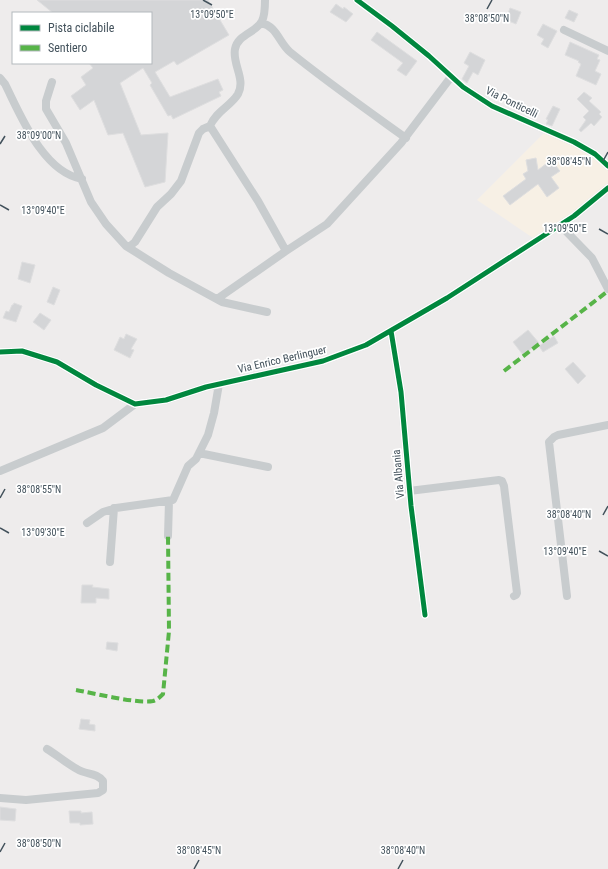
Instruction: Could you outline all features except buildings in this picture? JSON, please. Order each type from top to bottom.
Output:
[{"type":"street","points":[[126,246],[130,246],[135,242],[158,207],[181,181],[199,133],[203,129],[210,126],[219,112],[238,95],[241,81],[235,50],[237,44],[243,36],[261,23],[265,12],[265,0]]},
{"type":"street","name":"Via Ponticelli","points":[[357,0],[429,56],[463,88],[492,106],[574,142],[595,154],[608,166]]},
{"type":"street","points":[[261,23],[271,27],[280,37],[285,48],[310,68],[406,138]]},
{"type":"street","points":[[564,30],[608,51]]},
{"type":"street","points":[[217,299],[327,224],[406,138],[451,77]]},
{"type":"street","points":[[0,78],[36,144],[51,162],[61,171],[74,178],[82,179]]},
{"type":"street","points":[[52,82],[46,102],[46,109],[66,143],[91,202],[106,224],[126,246],[222,302],[267,312]]},
{"type":"street","points":[[210,126],[258,201],[286,251]]},
{"type":"street","name":"Via Enrico Berlinguer","points":[[135,404],[166,400],[218,384],[323,361],[366,345],[447,298],[574,216],[608,188]]},
{"type":"street","points":[[560,225],[592,258],[608,289]]},
{"type":"street","name":"Via Albania","points":[[391,331],[401,392],[410,491],[425,615]]},
{"type":"street","points":[[0,352],[22,351],[57,362],[96,385],[135,404],[103,428],[0,471]]},
{"type":"street","points":[[87,523],[103,512],[114,508],[173,500],[188,466],[196,459],[208,435],[214,413],[218,384]]},
{"type":"street","points":[[567,596],[549,442],[558,435],[608,425]]},
{"type":"street","points":[[199,453],[268,466]]},
{"type":"street","points":[[410,491],[499,480],[502,481],[504,486],[517,592],[514,596]]},
{"type":"street","points":[[168,536],[169,501]]},
{"type":"street","points":[[110,562],[114,508]]},
{"type":"street","points":[[0,798],[26,800],[98,793],[102,790],[104,781],[101,778],[91,773],[78,770],[47,749]]},
{"type":"shaded area","points":[[547,130],[608,166],[608,187],[536,240],[477,200]]},
{"type":"marked path","points":[[504,371],[608,291]]},
{"type":"marked path","points":[[76,690],[126,700],[146,702],[154,701],[163,694],[169,631],[168,536]]},
{"type":"cycle path","points":[[357,0],[429,56],[463,87],[492,106],[574,142],[595,154],[608,166]]},
{"type":"cycle path","points":[[0,352],[22,351],[57,362],[96,385],[135,404],[166,400],[206,387],[323,361],[366,345],[447,298],[574,216],[608,188]]},
{"type":"cycle path","points":[[391,331],[401,392],[411,506],[425,615]]}]
